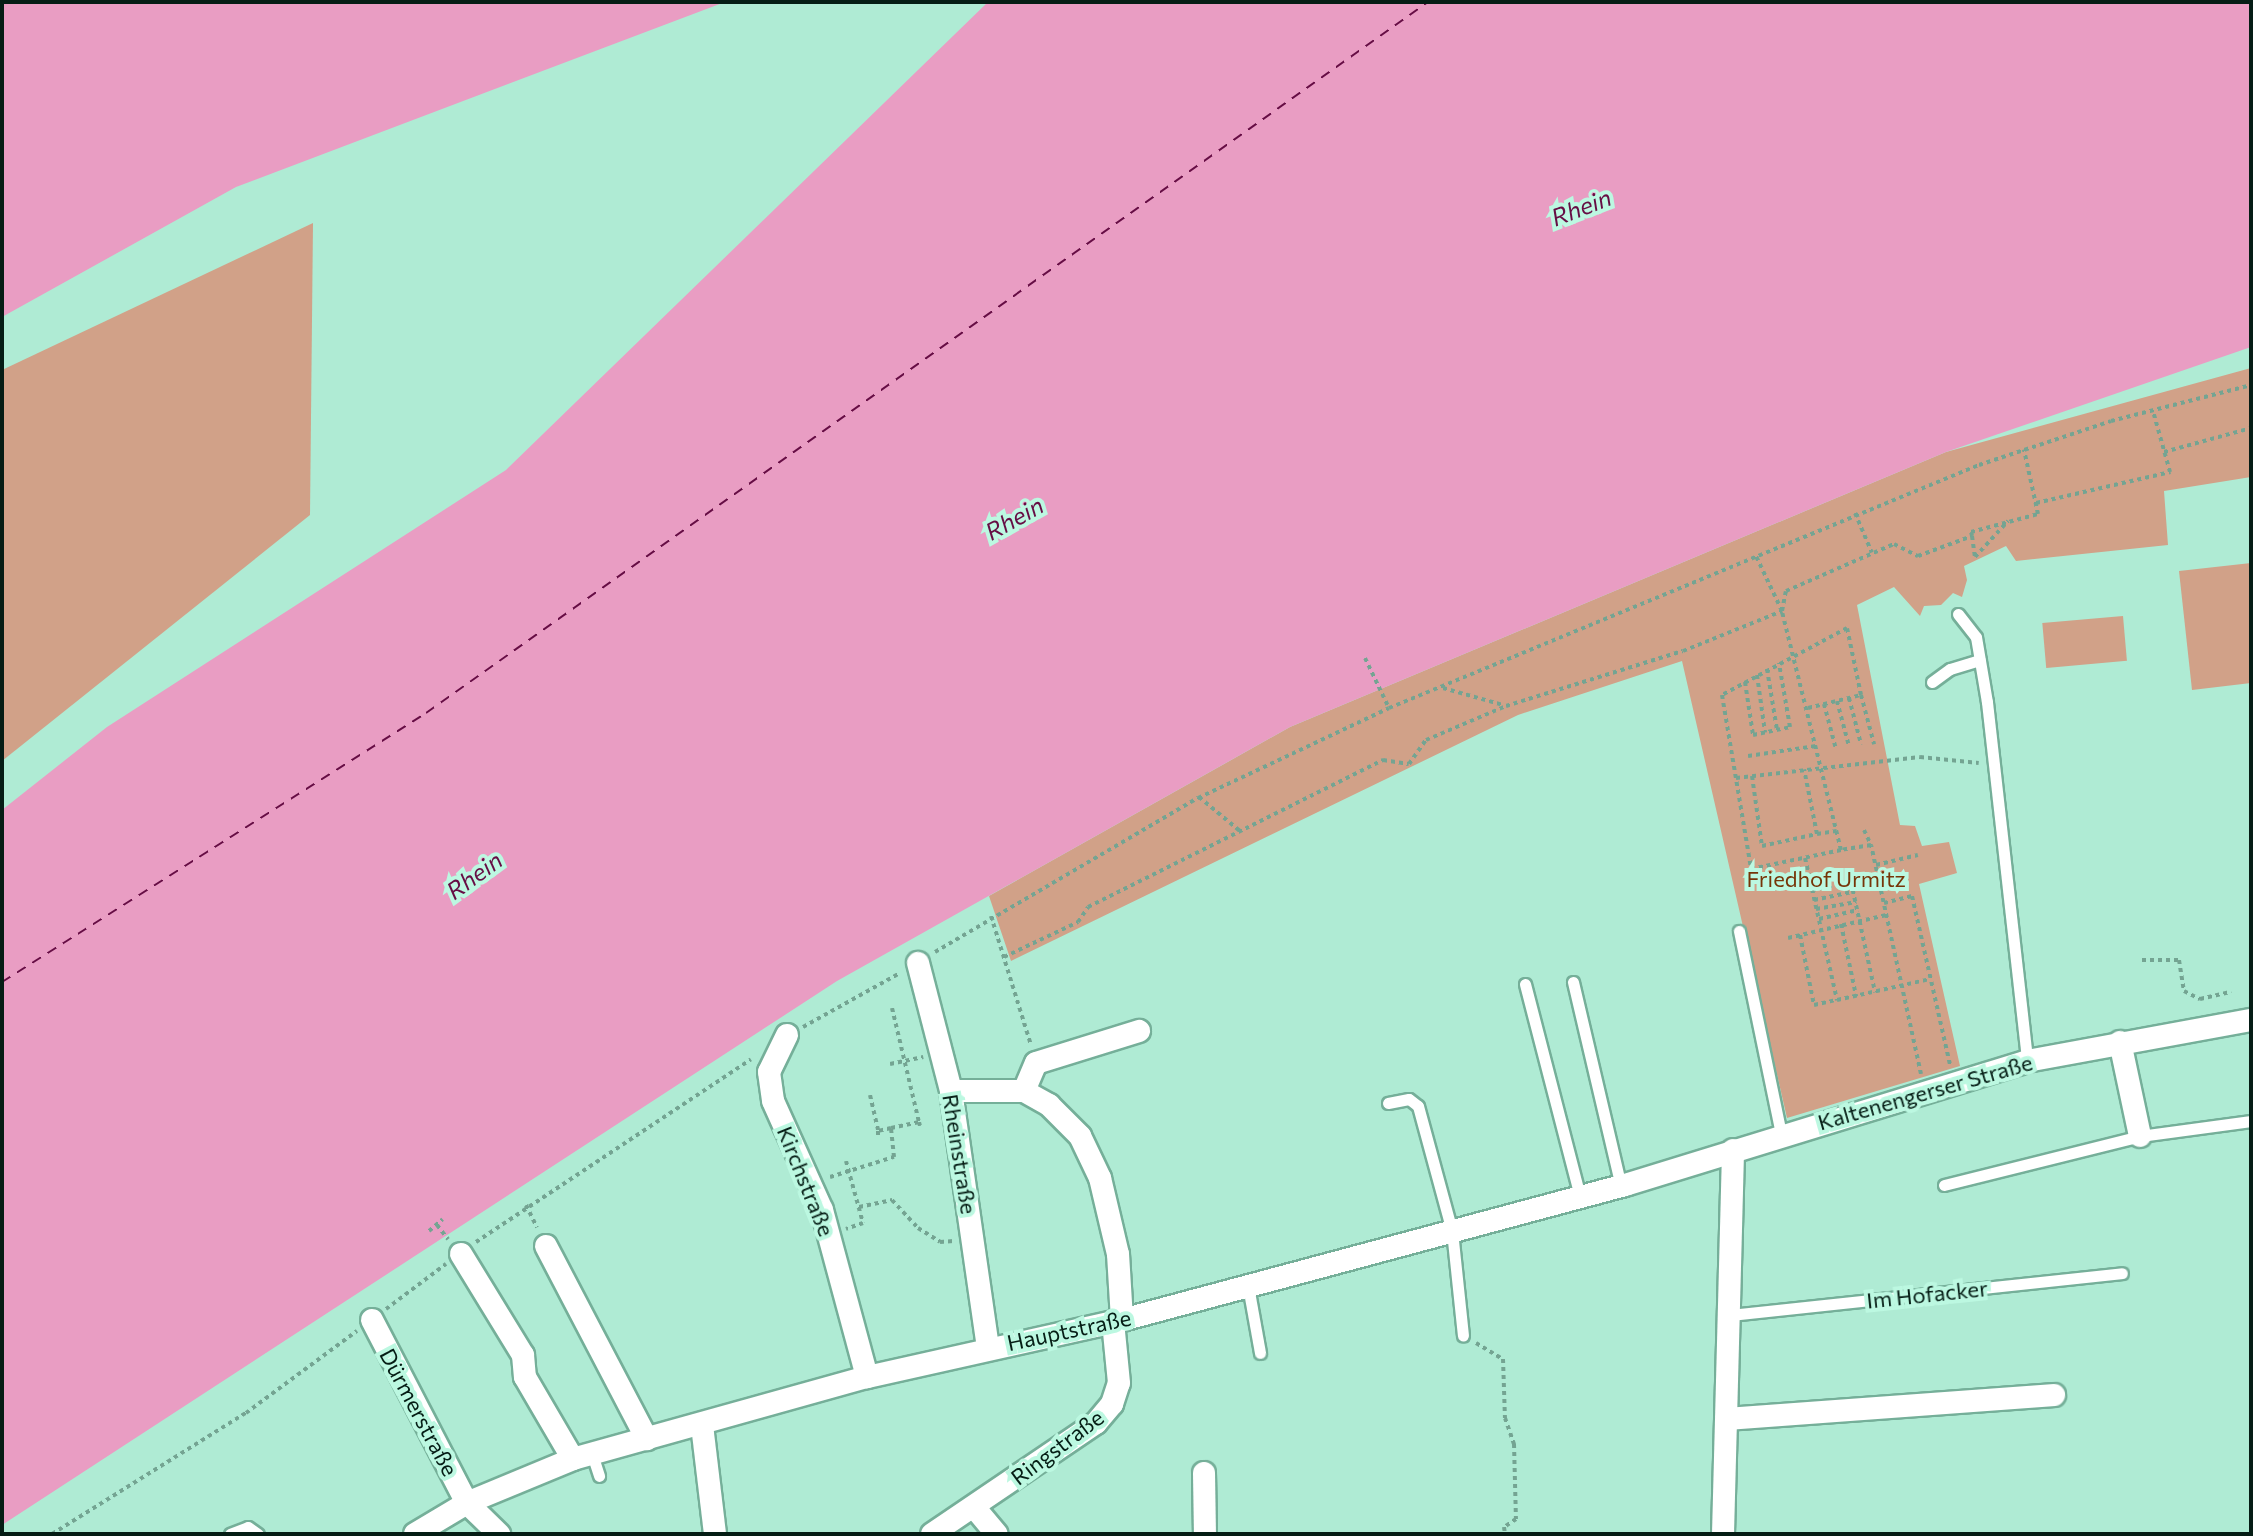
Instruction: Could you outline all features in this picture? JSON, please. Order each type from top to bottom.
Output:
[{"type":"street","name":"Rheinstraße","points":[[918,963],[951,1091],[988,1347]]},
{"type":"street","name":"Kaltenengerser Straße","points":[[1733,1150],[2027,1061],[2251,1020]]},
{"type":"street","points":[[951,1091],[1024,1091],[1036,1063],[1139,1031]]},
{"type":"street","name":"Kirchstraße","points":[[787,1035],[769,1072],[773,1101],[829,1235],[867,1377]]},
{"type":"street","points":[[2120,1042],[2140,1136]]},
{"type":"street","name":"Ringstraße","points":[[932,1534],[1096,1423],[1112,1404],[1119,1383],[1118,1254],[1100,1178],[1080,1136],[1049,1105],[1024,1091]]},
{"type":"street","points":[[1723,1534],[1733,1150]]},
{"type":"street","name":"Hauptstraße","points":[[415,1534],[467,1503],[582,1456],[867,1377],[988,1347],[1117,1321],[1621,1186],[1733,1150]]},
{"type":"street","points":[[546,1246],[647,1439]]},
{"type":"street","points":[[461,1254],[523,1355],[525,1377],[582,1456]]},
{"type":"street","name":"Dürmerstraße","points":[[372,1320],[467,1503],[499,1534]]},
{"type":"street","points":[[1727,1419],[2054,1395]]},
{"type":"street","points":[[702,1425],[715,1534]]},
{"type":"street","points":[[1204,1473],[1205,1534]]},
{"type":"street","points":[[974,1507],[997,1534]]},
{"type":"lane","points":[[1958,614],[1976,637],[1980,660],[2027,1061]]},
{"type":"lane","points":[[1932,682],[1950,669],[1980,660]]},
{"type":"lane","points":[[1739,931],[1781,1133]]},
{"type":"lane","points":[[1573,982],[1621,1186]]},
{"type":"lane","points":[[1525,984],[1580,1197]]},
{"type":"lane","points":[[1388,1103],[1409,1099],[1418,1106],[1452,1231],[1463,1335]]},
{"type":"lane","points":[[1944,1185],[2140,1136],[2251,1121]]},
{"type":"lane","name":"Im Hofacker","points":[[1731,1315],[2122,1273]]},
{"type":"lane","points":[[1248,1286],[1260,1353]]},
{"type":"lane","points":[[582,1456],[599,1476]]},
{"type":"lane","points":[[230,1534],[248,1527],[258,1534]]},
{"type":"path","points":[[52,1534],[246,1413],[526,1205],[787,1035],[918,963],[991,915],[1199,797],[1389,708],[1855,513],[2024,450],[2153,410],[2251,385]]},
{"type":"path","points":[[2036,503],[2170,472],[2153,410]]},
{"type":"path","points":[[2164,452],[2251,428]]},
{"type":"path","points":[[2008,521],[1975,557],[1971,532],[2008,521],[2038,514],[2024,450]]},
{"type":"path","points":[[1855,513],[1872,553]]},
{"type":"path","points":[[1782,611],[1786,591],[1894,544],[1918,556],[1972,536]]},
{"type":"path","points":[[1756,555],[1782,611],[1841,850]]},
{"type":"path","points":[[1004,957],[1078,922],[1088,907],[1383,760],[1409,764],[1426,740],[1506,706],[1683,651],[1782,611]]},
{"type":"path","points":[[1871,845],[1751,869],[1722,695],[1847,628],[1874,744]]},
{"type":"path","points":[[1365,658],[1389,708]]},
{"type":"path","points":[[1745,682],[1753,735],[1790,727],[1779,662]]},
{"type":"path","points":[[1767,669],[1777,730]]},
{"type":"path","points":[[1757,675],[1765,733]]},
{"type":"path","points":[[1440,688],[1506,706]]},
{"type":"path","points":[[1807,708],[1861,695]]},
{"type":"path","points":[[1849,698],[1861,744]]},
{"type":"path","points":[[1837,701],[1849,746]]},
{"type":"path","points":[[1824,704],[1836,749]]},
{"type":"path","points":[[1748,756],[1816,746]]},
{"type":"path","points":[[1736,778],[1920,757],[1994,763]]},
{"type":"path","points":[[1804,769],[1817,834]]},
{"type":"path","points":[[1752,776],[1762,846],[1837,831]]},
{"type":"path","points":[[1199,797],[1240,831]]},
{"type":"path","points":[[1864,830],[1876,865],[1886,915],[1922,1075],[1950,1066],[1912,896],[1884,903]]},
{"type":"path","points":[[1876,865],[1918,855]]},
{"type":"path","points":[[1805,858],[1837,1000]]},
{"type":"path","points":[[1812,890],[1851,882],[1875,992]]},
{"type":"path","points":[[1814,900],[1853,892]]},
{"type":"path","points":[[1816,909],[1856,902]]},
{"type":"path","points":[[1819,919],[1858,910]]},
{"type":"path","points":[[991,915],[1036,1063]]},
{"type":"path","points":[[1788,938],[1886,915]]},
{"type":"path","points":[[1841,924],[1856,996]]},
{"type":"path","points":[[1800,935],[1814,1005],[1930,979]]},
{"type":"path","points":[[2142,960],[2179,960],[2184,991],[2200,999]]},
{"type":"path","points":[[2195,1005],[2200,999],[2231,992]]},
{"type":"path","points":[[878,1131],[920,1124],[892,1008]]},
{"type":"path","points":[[890,1064],[931,1055]]},
{"type":"path","points":[[870,1095],[878,1137]]},
{"type":"path","points":[[849,1173],[894,1157],[891,1128]]},
{"type":"path","points":[[829,1235],[863,1223],[846,1161]]},
{"type":"path","points":[[859,1207],[892,1200],[903,1215],[940,1242],[973,1240]]},
{"type":"path","points":[[526,1205],[546,1246]]},
{"type":"path","points":[[429,1231],[443,1219]]},
{"type":"path","points":[[1463,1335],[1503,1359],[1505,1418],[1514,1444],[1516,1519],[1504,1527],[1505,1534]]},
{"type":"green space","points":[[313,223],[310,515],[2,761],[2,370]]},
{"type":"green space","name":"Friedhof Urmitz","points":[[2251,368],[2251,477],[2164,491],[2168,545],[2016,561],[2006,546],[1964,566],[1967,580],[1962,597],[1953,593],[1941,605],[1924,606],[1920,616],[1894,587],[1857,605],[1900,825],[1915,826],[1922,846],[1949,842],[1957,873],[1919,884],[1960,1066],[1787,1118],[1682,661],[1518,715],[1011,961],[989,896],[1290,727],[1946,452]]},
{"type":"green space","points":[[2251,563],[2251,683],[2192,690],[2179,571]]},
{"type":"green space","points":[[2123,616],[2127,661],[2046,668],[2042,623]]},
{"type":"water","points":[[2,2],[725,2],[236,187],[2,317]]},
{"type":"water","name":"Rhein","points":[[988,2],[2251,2],[2251,347],[1946,452],[1290,727],[837,981],[2,1525],[2,810],[107,727],[506,470]]},
{"type":"ferry route","points":[[2,982],[426,713],[1428,2]]}]
